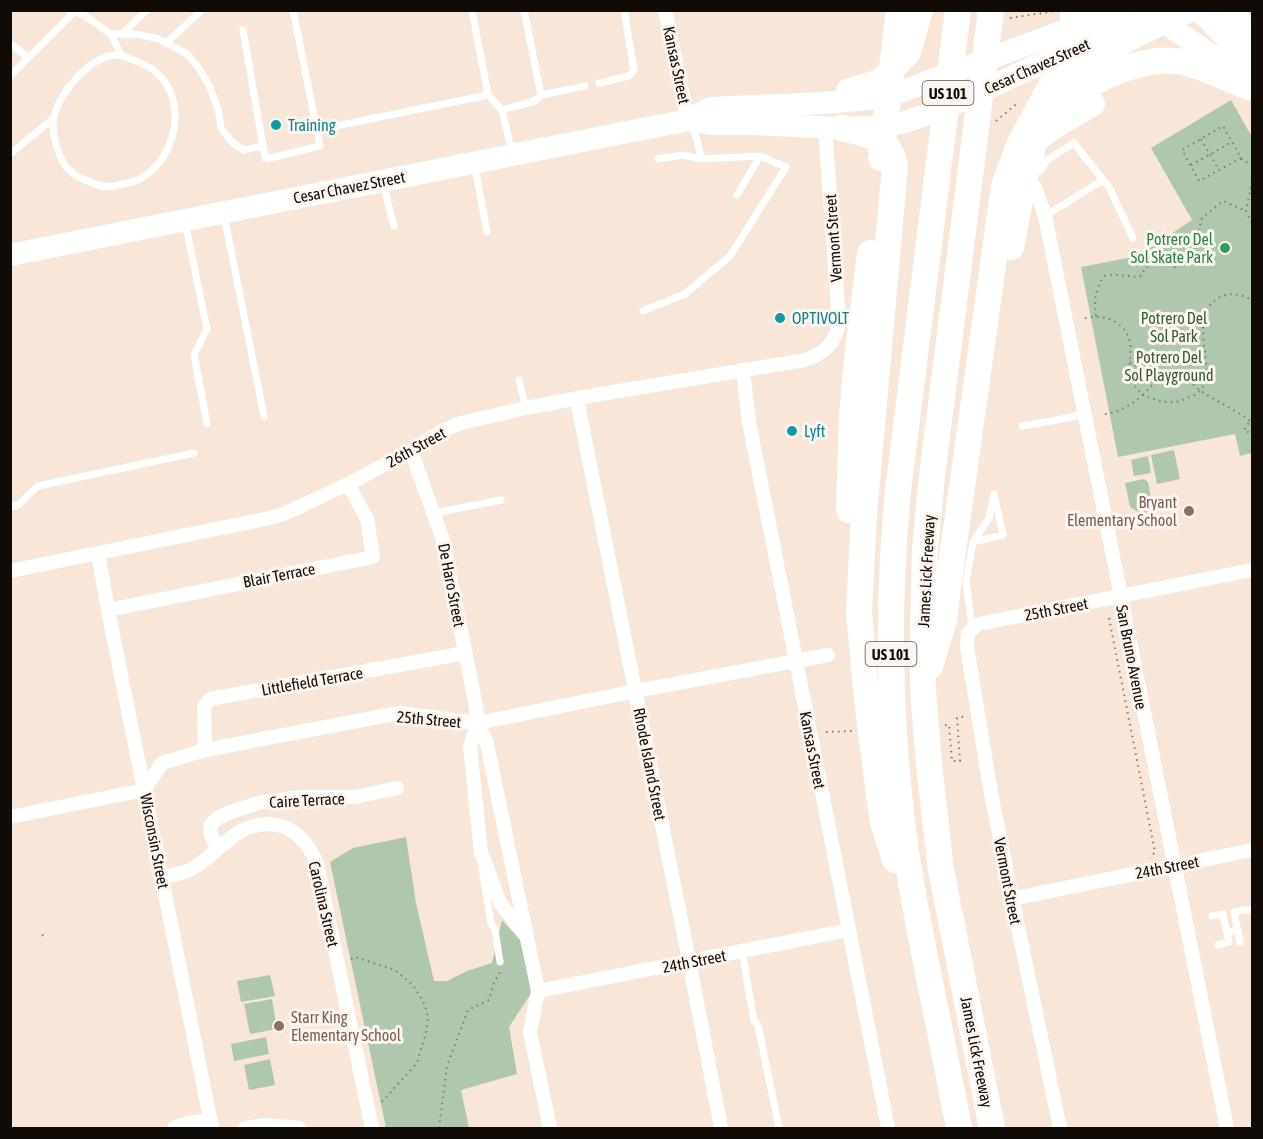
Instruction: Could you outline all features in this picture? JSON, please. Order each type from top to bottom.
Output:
[{"type":"highway","points":[[899,10],[857,360],[852,415],[849,554],[854,610],[883,822],[922,944]]},
{"type":"highway","name":"James Lick Freeway","points":[[958,10],[899,482],[891,604],[891,689],[907,859],[959,1128]]},
{"type":"highway","name":"James Lick Freeway","points":[[991,10],[928,511],[924,578],[923,689],[939,851],[992,1128]]},
{"type":"highway","points":[[964,537],[1001,200],[1019,145],[1068,54],[1074,32],[1073,10]]},
{"type":"highway","points":[[1006,179],[1019,158],[1040,136],[1107,96],[1129,80],[1139,66],[1147,47],[1150,26],[1148,10]]},
{"type":"highway","points":[[1232,10],[1252,45]]},
{"type":"highway","points":[[923,689],[944,620],[964,537],[973,451],[1027,167],[1038,135],[1060,93],[1093,61],[1155,25],[1177,18]]},
{"type":"highway","points":[[1038,135],[1051,117],[1089,86],[1109,76],[1150,62],[1185,63],[1251,83]]},
{"type":"highway","points":[[835,128],[868,135],[881,141],[891,153],[895,166],[862,546],[859,612],[864,677]]},
{"type":"main road","points":[[763,105],[840,92],[883,78],[909,54],[922,10]]},
{"type":"main road","name":"Cesar Chavez Street","points":[[10,255],[688,120],[710,108],[823,103],[868,99],[900,92],[1120,10]]},
{"type":"main road","points":[[1148,10],[1177,18],[1222,62],[1251,83]]},
{"type":"main road","points":[[1199,10],[1231,43],[1251,83]]},
{"type":"main road","name":"Cesar Chavez Street","points":[[688,120],[711,124],[835,128],[902,123],[926,116],[1071,50],[1151,17],[1190,20],[1222,10]]},
{"type":"main road","points":[[835,128],[832,120],[841,113],[888,106],[903,100],[914,86]]},
{"type":"street","name":"Kansas Street","points":[[665,10],[688,120]]},
{"type":"street","name":"Vermont Street","points":[[828,347],[838,331],[839,321],[826,142],[835,128]]},
{"type":"street","name":"San Bruno Avenue","points":[[1035,187],[1045,216],[1227,1128]]},
{"type":"street","name":"26th Street","points":[[10,571],[284,514],[348,484],[411,451],[442,431],[461,423],[526,408],[805,360],[828,347]]},
{"type":"street","name":"Kansas Street","points":[[743,370],[749,422],[888,1128]]},
{"type":"street","name":"Rhode Island Street","points":[[577,399],[690,961],[721,1128]]},
{"type":"street","name":"De Haro Street","points":[[411,451],[442,537],[478,723],[487,744],[527,937],[538,991],[530,1032],[550,1128]]},
{"type":"street","name":"Blair Terrace","points":[[108,610],[374,556],[367,519],[348,484]]},
{"type":"street","name":"Wisconsin Street","points":[[98,553],[212,1124]]},
{"type":"street","name":"25th Street","points":[[970,630],[978,624],[1252,570]]},
{"type":"street","name":"Vermont Street","points":[[970,630],[967,645],[991,793],[1060,1128]]},
{"type":"street","name":"Littlefield Terrace","points":[[205,750],[204,707],[210,699],[466,653]]},
{"type":"street","name":"25th Street","points":[[144,790],[162,763],[205,750],[399,713],[478,723],[828,655]]},
{"type":"street","name":"De Haro Street","points":[[478,723],[470,747],[480,852],[500,903],[527,937]]},
{"type":"street","name":"Caire Terrace","points":[[217,849],[210,832],[211,824],[219,817],[236,810],[262,802],[301,797],[355,797],[398,788]]},
{"type":"street","points":[[10,817],[144,790]]},
{"type":"street","name":"Carolina Street","points":[[162,877],[191,870],[227,840],[253,825],[272,824],[289,829],[307,845],[317,864],[372,1128]]},
{"type":"street","name":"24th Street","points":[[1011,899],[1252,850]]},
{"type":"street","name":"24th Street","points":[[538,991],[849,930]]},
{"type":"street","points":[[174,1128],[187,1123],[212,1124]]},
{"type":"street","points":[[245,1128],[266,1125],[299,1128]]},
{"type":"lane","points":[[122,34],[147,10]]},
{"type":"lane","points":[[166,43],[202,10]]},
{"type":"lane","points":[[243,30],[266,159],[320,146],[293,10]]},
{"type":"lane","points":[[472,10],[488,95],[502,110],[512,154]]},
{"type":"lane","points":[[524,10],[541,95]]},
{"type":"lane","points":[[599,83],[629,76],[634,69],[624,10]]},
{"type":"lane","points":[[10,76],[72,11],[84,15],[111,34],[120,55]]},
{"type":"lane","points":[[111,34],[136,34],[159,39],[187,54],[209,85],[218,109],[221,128],[233,143],[244,150],[263,146]]},
{"type":"lane","points":[[10,43],[28,58]]},
{"type":"lane","points":[[120,55],[156,72],[167,85],[173,95],[174,132],[159,164],[140,180],[100,187],[72,173],[61,157],[56,144],[54,118],[64,93],[75,80],[104,57],[120,55]]},
{"type":"lane","points":[[502,110],[535,101],[541,95],[585,86]]},
{"type":"lane","points":[[316,130],[488,95]]},
{"type":"lane","points":[[10,153],[54,118]]},
{"type":"lane","points":[[688,120],[697,139],[701,159]]},
{"type":"lane","points":[[1040,171],[1047,160],[1074,143],[1109,187],[1132,238]]},
{"type":"lane","points":[[643,311],[685,294],[730,256],[786,167],[760,156],[701,159],[683,155],[658,159]]},
{"type":"lane","points":[[737,195],[760,156]]},
{"type":"lane","points":[[474,162],[487,232]]},
{"type":"lane","points":[[383,180],[394,226]]},
{"type":"lane","points":[[1045,216],[1103,180]]},
{"type":"lane","points":[[224,212],[264,416]]},
{"type":"lane","points":[[185,220],[207,329],[194,355],[207,424]]},
{"type":"lane","points":[[519,380],[526,408]]},
{"type":"lane","points":[[1022,426],[1084,414]]},
{"type":"lane","points":[[10,507],[18,505],[38,486],[194,453]]},
{"type":"lane","points":[[994,494],[1004,535],[964,537],[989,518],[994,494]]},
{"type":"lane","points":[[434,513],[501,500]]},
{"type":"lane","points":[[964,537],[970,630]]},
{"type":"lane","points":[[480,852],[491,924],[495,930],[500,962]]},
{"type":"lane","points":[[1240,942],[1234,912],[1252,909]]},
{"type":"lane","points":[[1212,916],[1223,914],[1229,942],[1218,945]]},
{"type":"lane","points":[[1227,933],[1238,930]]},
{"type":"lane","points":[[742,951],[754,1021],[758,1025],[779,1128]]},
{"type":"path","points":[[1241,158],[1199,180],[1182,150],[1223,126],[1241,158],[1252,165]]},
{"type":"path","points":[[1201,139],[1219,170]]},
{"type":"path","points":[[1191,165],[1232,142]]},
{"type":"path","points":[[1252,182],[1246,211],[1252,223]]},
{"type":"path","points":[[1096,316],[1094,302],[1097,287],[1104,276],[1115,274],[1140,277],[1147,265],[1155,261],[1163,261],[1175,267],[1197,260],[1194,247],[1202,218],[1223,201],[1246,211]]},
{"type":"path","points":[[1085,318],[1096,316],[1108,318],[1117,323],[1130,340],[1132,383],[1143,395],[1173,403],[1200,391],[1204,383],[1203,320],[1206,310],[1213,301],[1223,296],[1242,295],[1252,300]]},
{"type":"path","points":[[1130,362],[1135,365],[1143,378],[1151,380]]},
{"type":"path","points":[[1189,380],[1200,391],[1251,419],[1244,429],[1252,434]]},
{"type":"path","points":[[1105,414],[1116,412],[1130,405],[1154,383]]},
{"type":"path","points":[[1109,618],[1155,852],[1150,858]]},
{"type":"path","points":[[945,725],[949,724],[952,761],[960,761],[957,718],[978,714]]},
{"type":"path","points":[[826,732],[853,731]]},
{"type":"path","points":[[348,960],[355,957],[395,970],[413,985],[425,1005],[428,1017],[417,1063],[376,1107]]},
{"type":"path","points":[[439,1128],[447,1066],[468,1010],[489,1000],[494,983],[500,974],[500,962]]},
{"type":"green space","name":"Potrero Del Sol Park","points":[[1231,100],[1252,137],[1252,453],[1240,456],[1235,434],[1118,457],[1081,267],[1138,256],[1192,220],[1151,148]]},
{"type":"green space","points":[[1174,450],[1180,479],[1157,484],[1151,455]]},
{"type":"green space","points":[[1148,456],[1151,473],[1134,476],[1131,460]]},
{"type":"green space","points":[[1144,479],[1148,482],[1152,504],[1146,513],[1142,514],[1130,507],[1125,483]]},
{"type":"green space","points":[[406,837],[416,903],[434,981],[447,981],[467,971],[492,963],[502,920],[520,940],[532,992],[509,1027],[517,1074],[461,1090],[469,1128],[386,1128],[330,862],[353,848]]},
{"type":"green space","points":[[270,975],[275,996],[241,1002],[237,981]]},
{"type":"green space","points":[[272,999],[277,1029],[250,1034],[244,1004]]},
{"type":"green space","points":[[266,1037],[269,1054],[234,1061],[231,1044]]},
{"type":"green space","points":[[270,1059],[275,1085],[249,1090],[244,1065]]},
{"type":"place","name":"Training","points":[[276,125]]},
{"type":"place","name":"Potrero Del Sol Skate Park","points":[[1225,248]]},
{"type":"place","name":"OPTIVOLT","points":[[780,318]]},
{"type":"place","name":"Lyft","points":[[792,431]]},
{"type":"place","name":"Bryant Elementary School","points":[[1189,511]]},
{"type":"place","name":"Starr King Elementary School","points":[[279,1026]]},
{"type":"park label","name":"Potrero Del Sol Playground","points":[[1169,366]]}]
